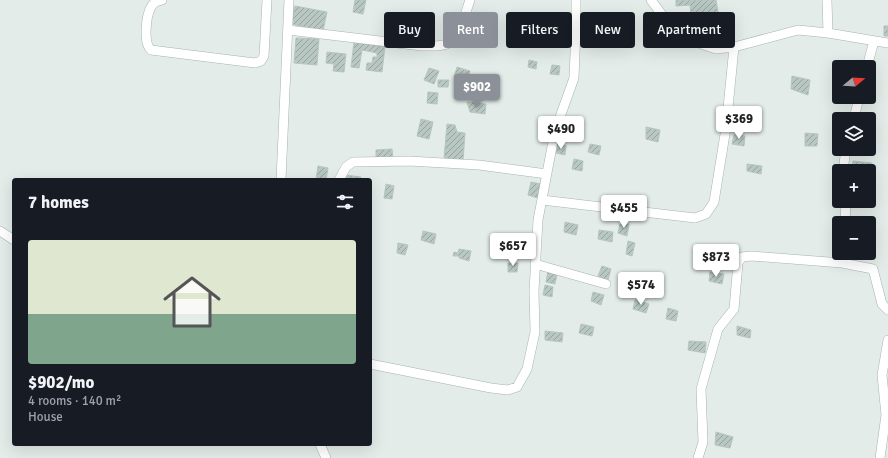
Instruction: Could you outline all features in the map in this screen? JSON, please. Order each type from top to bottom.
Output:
[{"type":"street","points":[[155,1],[151,6],[146,19],[147,43],[149,49],[255,63],[261,61],[264,56],[267,0]]},
{"type":"street","points":[[281,178],[289,0]]},
{"type":"street","points":[[288,30],[422,46],[439,46],[449,44],[458,33],[470,0]]},
{"type":"street","points":[[372,364],[492,388],[508,390],[517,387],[527,369],[535,332],[534,291],[538,220],[555,131],[574,78],[576,0]]},
{"type":"street","points":[[651,0],[660,12]]},
{"type":"street","points":[[828,0],[828,33]]},
{"type":"street","points":[[735,47],[798,30],[828,33],[888,43]]},
{"type":"street","points":[[869,60],[874,41]]},
{"type":"street","points":[[713,48],[725,48]]},
{"type":"street","points":[[542,200],[695,218],[706,214],[714,202],[725,135],[734,48]]},
{"type":"street","points":[[340,178],[346,167],[353,162],[409,161],[479,165],[547,174]]},
{"type":"street","points":[[0,231],[12,239]]},
{"type":"street","points":[[698,458],[703,442],[701,389],[718,329],[734,309],[738,263],[742,257],[751,256],[842,263],[873,269],[882,304],[888,310]]},
{"type":"street","points":[[535,264],[606,284]]},
{"type":"street","points":[[880,458],[886,415],[882,375],[888,340]]},
{"type":"street","points":[[321,446],[326,458]]},
{"type":"building","points":[[355,0],[366,0],[363,14],[353,12]]},
{"type":"building","points":[[676,0],[716,0],[718,12],[691,12],[690,5],[676,6]]},
{"type":"building","points":[[295,6],[327,12],[323,31],[291,24]]},
{"type":"building","points":[[884,26],[888,26],[888,36],[884,36]]},
{"type":"building","points":[[296,38],[319,39],[317,65],[294,63]]},
{"type":"building","points":[[354,42],[384,46],[382,72],[366,70],[367,63],[372,63],[373,57],[377,57],[377,53],[362,50],[359,68],[351,67]]},
{"type":"building","points":[[327,52],[346,54],[344,72],[333,71],[334,64],[326,63]]},
{"type":"building","points":[[529,60],[537,62],[536,69],[528,67]]},
{"type":"building","points":[[552,65],[560,66],[559,75],[550,74]]},
{"type":"building","points":[[457,67],[470,71],[467,81],[454,77]]},
{"type":"building","points":[[429,68],[439,71],[434,84],[424,80]]},
{"type":"building","points":[[792,76],[810,80],[808,95],[791,89]]},
{"type":"building","points":[[438,80],[449,80],[448,87],[438,87]]},
{"type":"building","points":[[428,92],[438,93],[437,104],[427,103]]},
{"type":"building","points":[[467,102],[486,104],[485,114],[470,112]]},
{"type":"building","points":[[421,119],[433,122],[429,139],[417,136]]},
{"type":"building","points":[[447,124],[455,125],[457,132],[465,133],[463,161],[444,159]]},
{"type":"building","points":[[569,126],[581,127],[581,137],[569,136]]},
{"type":"building","points":[[646,127],[660,130],[658,142],[646,139]]},
{"type":"building","points":[[805,133],[818,134],[817,146],[805,146]]},
{"type":"building","points":[[734,135],[745,136],[744,146],[732,144]]},
{"type":"building","points":[[557,144],[566,146],[565,155],[556,153]]},
{"type":"building","points":[[590,144],[601,146],[599,155],[588,152]]},
{"type":"building","points":[[392,149],[393,158],[376,159],[376,150]]},
{"type":"building","points":[[574,159],[583,161],[582,171],[572,169]]},
{"type":"building","points":[[853,161],[872,163],[872,164],[852,164]]},
{"type":"building","points":[[747,164],[762,166],[761,174],[747,171]]},
{"type":"building","points":[[318,166],[328,168],[326,178],[316,178]]},
{"type":"building","points":[[345,175],[361,177],[361,178],[344,178]]},
{"type":"building","points":[[531,182],[541,184],[538,198],[528,195]]},
{"type":"building","points":[[386,184],[394,186],[392,199],[384,198]]},
{"type":"building","points":[[565,222],[578,225],[576,235],[564,232]]},
{"type":"building","points":[[620,224],[629,224],[627,236],[618,233]]},
{"type":"building","points":[[599,230],[613,232],[612,242],[598,239]]},
{"type":"building","points":[[423,231],[436,234],[434,244],[421,240]]},
{"type":"building","points":[[628,241],[635,243],[632,256],[626,254]]},
{"type":"building","points":[[398,243],[408,245],[405,255],[397,253]]},
{"type":"building","points":[[459,249],[471,251],[469,261],[459,258],[459,256],[453,256],[454,252],[458,253]]},
{"type":"building","points":[[508,263],[518,263],[517,272],[508,272]]},
{"type":"building","points":[[602,266],[611,269],[608,280],[598,276]]},
{"type":"building","points":[[548,271],[557,274],[555,284],[546,282]]},
{"type":"building","points":[[710,272],[724,274],[722,284],[709,281]]},
{"type":"building","points":[[545,285],[553,287],[552,297],[543,295]]},
{"type":"building","points":[[593,292],[604,295],[601,305],[591,301]]},
{"type":"building","points":[[635,300],[649,304],[646,313],[633,309]]},
{"type":"building","points":[[668,308],[678,311],[676,321],[666,319]]},
{"type":"building","points":[[581,324],[594,327],[592,336],[579,333]]},
{"type":"building","points":[[737,326],[751,330],[750,338],[737,335]]},
{"type":"building","points":[[545,331],[563,333],[562,342],[545,340]]},
{"type":"building","points":[[689,341],[706,342],[705,353],[688,350]]},
{"type":"building","points":[[716,432],[733,437],[730,448],[715,445]]}]
